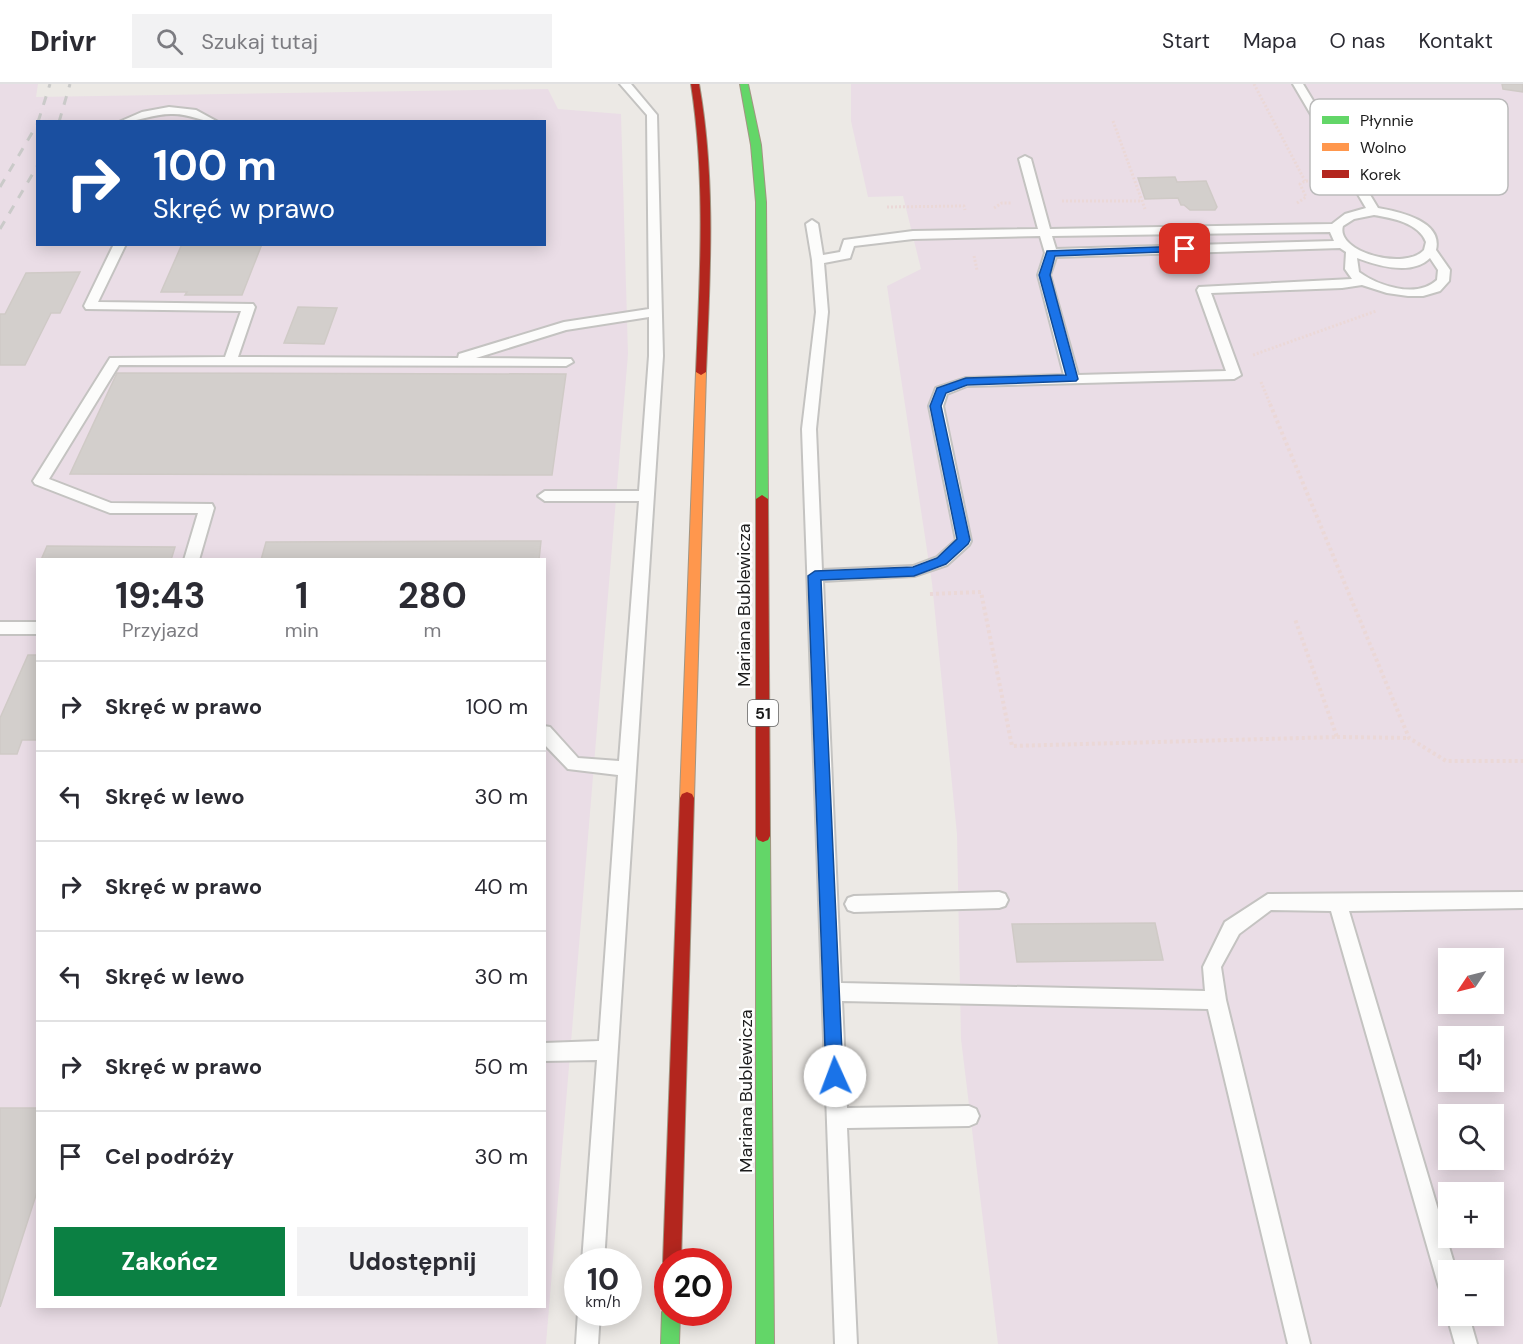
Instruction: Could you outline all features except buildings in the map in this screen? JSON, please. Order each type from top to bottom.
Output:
[{"type":"main road","points":[[672,1248],[708,194],[704,123],[695,84]]},
{"type":"main road","name":"Mariana Bublewicza","points":[[744,84],[756,145],[761,202],[765,1344]]},
{"type":"main road","points":[[670,1344],[671,1326]]},
{"type":"lane","points":[[594,1248],[656,356],[652,115],[625,84]]},
{"type":"lane","points":[[1298,84],[1310,104]]},
{"type":"lane","points":[[130,120],[158,111],[186,110],[206,116],[211,120]]},
{"type":"lane","points":[[1025,159],[1051,253],[1044,275],[1072,379]]},
{"type":"lane","points":[[1364,195],[1374,211]]},
{"type":"lane","points":[[1374,211],[1390,213],[1419,225],[1428,233],[1432,242],[1430,251],[1423,258],[1396,264],[1365,258],[1347,248],[1337,236],[1336,228],[1340,220],[1348,215],[1374,211]]},
{"type":"lane","points":[[812,224],[818,260],[822,312],[809,429],[846,1344]]},
{"type":"lane","points":[[818,260],[846,255],[848,243],[887,237],[1046,231],[1336,228]]},
{"type":"lane","points":[[119,246],[90,306],[249,307],[230,362]]},
{"type":"lane","points":[[1347,248],[1352,273],[1362,281],[1392,292],[1425,292],[1437,287],[1443,279],[1444,270],[1430,251]]},
{"type":"lane","points":[[1051,253],[1347,248]]},
{"type":"lane","points":[[815,576],[914,571],[942,561],[964,540],[936,406],[941,391],[966,382],[1234,375],[1203,290],[1342,284],[1362,281]]},
{"type":"lane","points":[[449,362],[564,326],[655,312]]},
{"type":"lane","points":[[192,558],[207,508],[110,508],[39,481],[115,361],[566,362]]},
{"type":"lane","points":[[545,496],[647,496]]},
{"type":"lane","points":[[0,628],[36,628]]},
{"type":"lane","points":[[546,734],[574,764],[627,769]]},
{"type":"lane","points":[[855,904],[999,900]]},
{"type":"lane","points":[[1299,1344],[1216,1000],[1212,967],[1232,928],[1268,902],[1523,900]]},
{"type":"lane","points":[[1338,903],[1442,1260]]},
{"type":"lane","points":[[831,992],[1216,1000]]},
{"type":"lane","points":[[546,1052],[608,1050]]},
{"type":"lane","points":[[836,1118],[969,1116]]},
{"type":"lane","points":[[587,1344],[589,1326]]},
{"type":"lane","points":[[1461,1326],[1466,1344]]},
{"type":"path","points":[[1254,84],[1305,181]]},
{"type":"path","points":[[1113,122],[1146,213]]},
{"type":"path","points":[[1297,204],[1306,197],[1300,184],[1310,181]]},
{"type":"path","points":[[1412,195],[1418,199]]},
{"type":"path","points":[[1061,201],[1142,201]]},
{"type":"path","points":[[975,259],[977,270]]},
{"type":"path","points":[[1250,356],[1380,310]]},
{"type":"path","points":[[1259,378],[1409,738]]},
{"type":"path","points":[[981,592],[1012,746],[1409,738],[1446,761],[1523,761]]},
{"type":"path","points":[[1295,619],[1337,738]]},
{"type":"shaded area","points":[[0,84],[38,84],[36,97],[548,89],[558,109],[621,114],[628,354],[546,1344],[0,1344]]},
{"type":"shaded area","points":[[851,84],[1523,84],[1523,1344],[998,1344],[961,1039],[957,834],[932,583],[887,286],[921,269],[903,196],[868,197],[851,121]]},
{"type":"railway","points":[[39,120],[50,84]]},
{"type":"railway","points":[[60,120],[70,84]]},
{"type":"railway","points":[[0,187],[36,126]]},
{"type":"railway","points":[[0,229],[36,168]]},
{"type":"traffic: fast","points":[[744,84],[756,145],[761,202],[762,499]]},
{"type":"traffic: fast","points":[[763,836],[765,1344]]},
{"type":"traffic: fast","points":[[670,1344],[671,1326]]},
{"type":"traffic: slow","points":[[687,798],[701,372]]},
{"type":"traffic: jam","points":[[695,84],[701,119],[706,191],[701,372]]},
{"type":"traffic: jam","points":[[762,499],[763,836]]},
{"type":"traffic: jam","points":[[672,1248],[687,798]]},
{"type":"route","points":[[835,1076],[815,576],[914,571],[942,561],[964,540],[936,406],[941,391],[966,382],[1072,379],[1044,275],[1051,253],[1185,249]]}]
